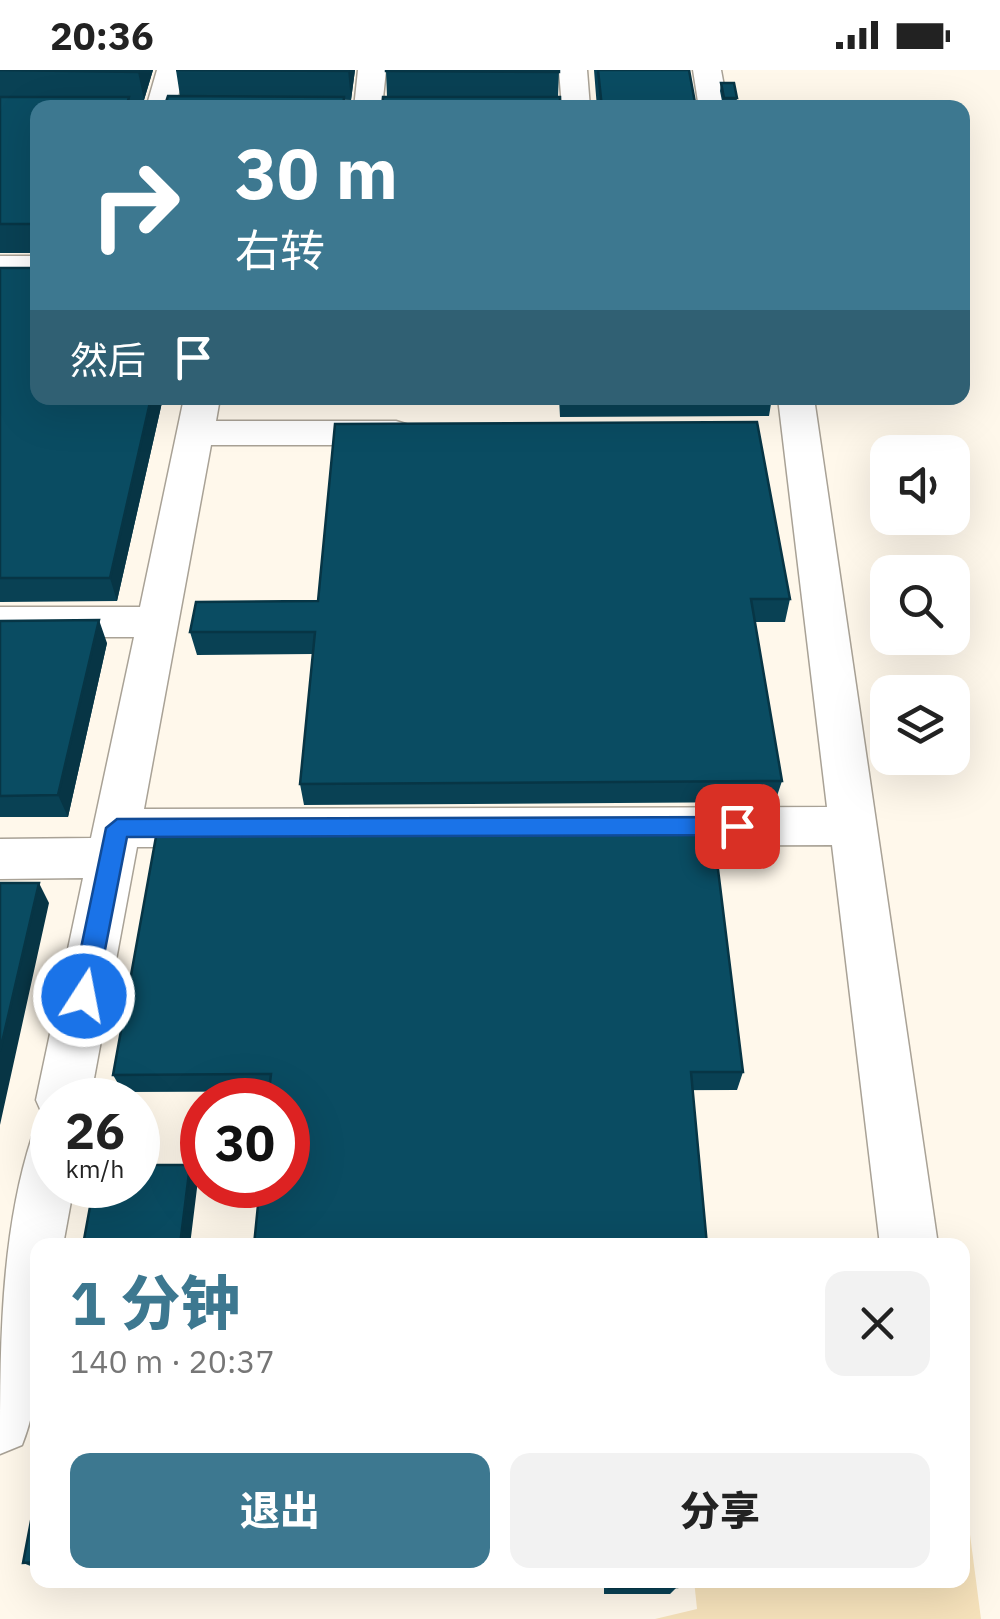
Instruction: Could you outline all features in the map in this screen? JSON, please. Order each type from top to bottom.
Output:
[{"type":"street","points":[[162,100],[171,70]]},
{"type":"street","points":[[369,100],[372,70]]},
{"type":"street","points":[[573,70],[575,100]]},
{"type":"street","points":[[707,70],[713,100]]},
{"type":"street","points":[[0,266],[30,266]]},
{"type":"street","points":[[0,285],[30,284]]},
{"type":"street","points":[[68,1078],[198,416],[429,432]]},
{"type":"street","points":[[786,420],[853,826],[908,1238]]},
{"type":"street","points":[[0,622],[158,622]]},
{"type":"street","points":[[0,859],[114,843],[853,826]]},
{"type":"street","points":[[39,1238],[44,1208]]},
{"type":"street","points":[[10,1414],[30,1291]]},
{"type":"shaded area","points":[[970,1535],[981,1619],[655,1619],[697,1609],[695,1588],[970,1588]]},
{"type":"building","points":[[0,70],[138,70],[138,72]]},
{"type":"building","points":[[176,70],[348,70],[348,71]]},
{"type":"building","points":[[559,70],[559,72],[386,71]]},
{"type":"building","points":[[598,70],[689,70],[695,100],[601,100]]},
{"type":"building","points":[[721,83],[734,83],[737,98],[724,98]]},
{"type":"building","points":[[168,96],[344,97],[344,100],[167,100]]},
{"type":"building","points":[[0,97],[129,97],[30,100],[30,224],[0,224]]},
{"type":"building","points":[[383,97],[560,97],[560,100],[383,100]]},
{"type":"building","points":[[0,268],[30,268],[30,405],[149,405],[110,578],[0,578]]},
{"type":"building","points":[[757,422],[790,599],[751,599],[782,781],[300,784],[315,632],[190,632],[196,602],[318,601],[335,424]]},
{"type":"building","points":[[99,620],[58,795],[0,796],[0,621]]},
{"type":"building","points":[[713,829],[743,1072],[691,1072],[706,1238],[255,1238],[258,1208],[310,1208],[310,1078],[271,1078],[271,1074],[113,1075],[157,831]]},
{"type":"building","points":[[0,883],[39,883],[0,1051]]},
{"type":"building","points":[[160,1165],[180,1165],[180,1208],[185,1208],[181,1238],[84,1238],[90,1208],[160,1208]]},
{"type":"building","points":[[30,1526],[30,1563],[23,1563]]},
{"type":"route","points":[[84,996],[117,828],[737,826]]}]
